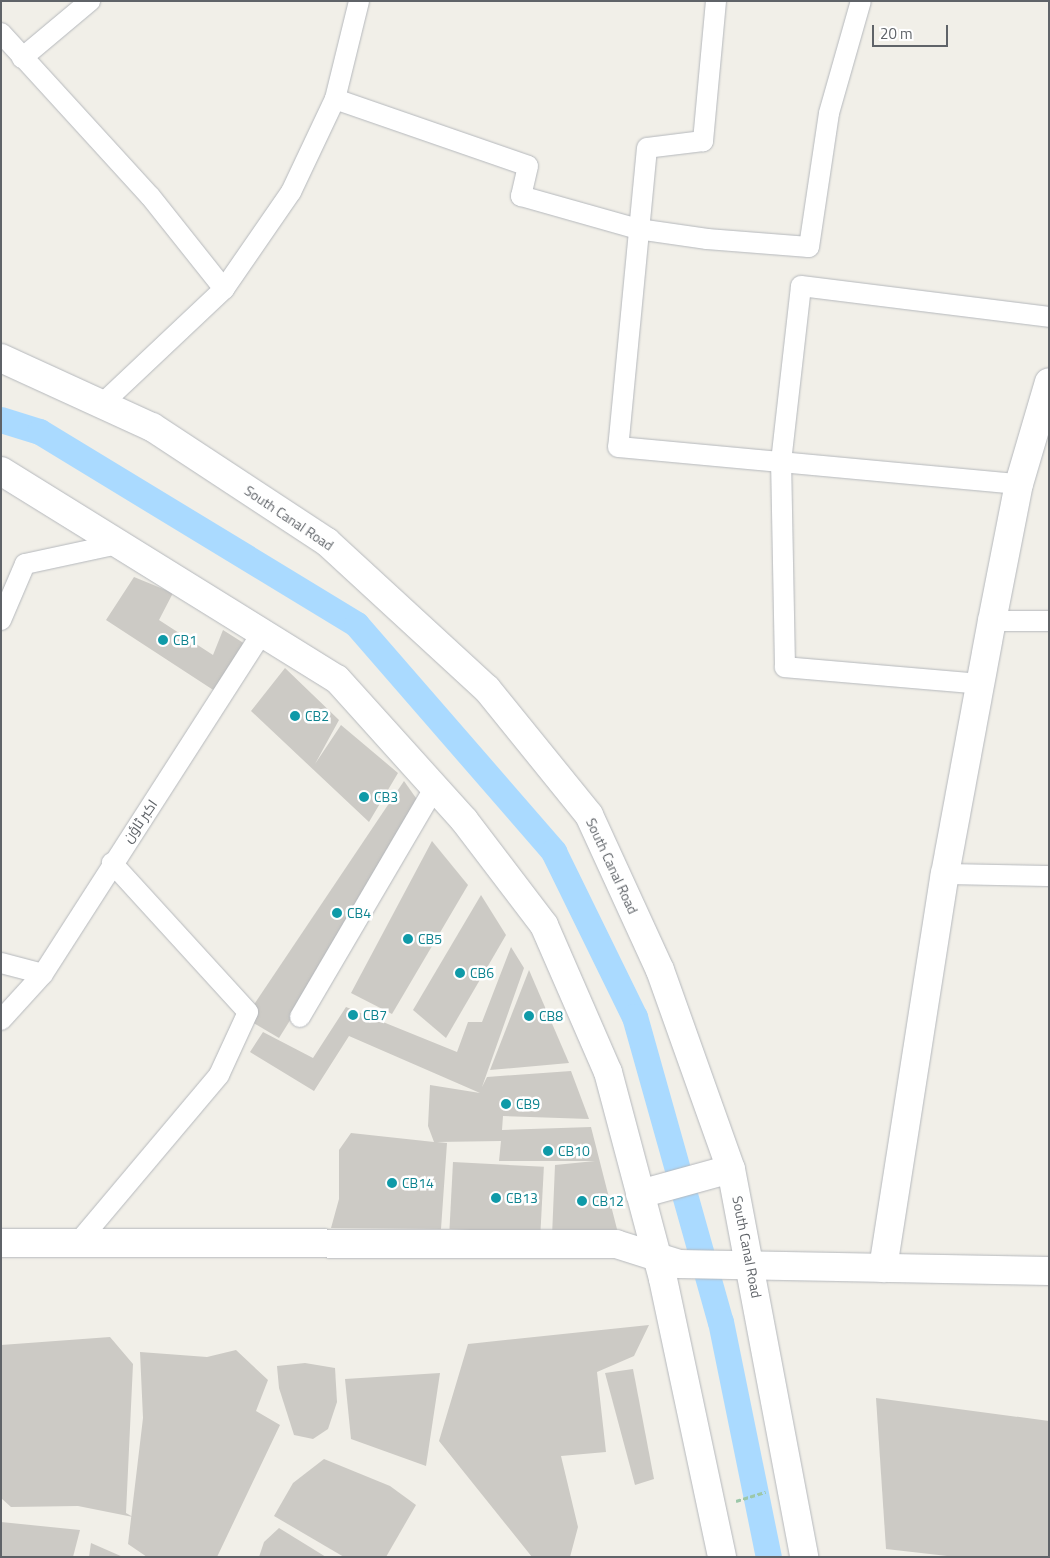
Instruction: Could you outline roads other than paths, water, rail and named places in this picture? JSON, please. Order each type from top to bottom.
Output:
[{"type":"main road","name":"South Canal Road","points":[[1,358],[152,427],[327,542],[487,689],[589,815],[660,970],[729,1169],[804,1557]]},
{"type":"main road","points":[[882,1268],[944,874],[1019,484],[1049,382]]},
{"type":"main road","points":[[1,471],[337,679],[435,787],[544,925],[608,1072],[643,1193],[668,1262],[722,1557]]},
{"type":"main road","points":[[643,1193],[729,1169]]},
{"type":"main road","points":[[1,1242],[76,1245],[616,1244],[668,1262],[1049,1271]]},
{"type":"street","points":[[22,58],[90,1]]},
{"type":"street","points":[[102,404],[224,289],[291,192],[335,99],[359,1]]},
{"type":"street","points":[[716,1],[703,142],[647,148],[618,447],[1019,484]]},
{"type":"street","points":[[335,99],[528,166],[521,196],[638,229],[706,240],[809,247],[829,113],[861,1]]},
{"type":"street","points":[[1,33],[150,196],[224,289]]},
{"type":"street","points":[[982,684],[785,667],[781,462],[801,286],[1049,317]]},
{"type":"street","points":[[1,620],[25,564],[118,544]]},
{"type":"street","points":[[992,621],[1049,621]]},
{"type":"street","name":"اکبر ٹاؤن","points":[[1,1020],[43,974],[112,863],[262,633]]},
{"type":"street","points":[[300,1017],[435,787]]},
{"type":"street","points":[[76,1245],[219,1075],[248,1012],[112,863]]},
{"type":"street","points":[[944,874],[1049,876]]},
{"type":"street","points":[[1,963],[43,974]]},
{"type":"waterway","points":[[1,420],[40,432],[357,625],[554,852],[635,1017],[721,1322],[769,1557]]},
{"type":"place","name":"CB1","points":[[163,640]]},
{"type":"place","name":"CB2","points":[[295,716]]},
{"type":"place","name":"CB3","points":[[364,797]]},
{"type":"place","name":"CB4","points":[[337,913]]},
{"type":"place","name":"CB5","points":[[408,939]]},
{"type":"place","name":"CB6","points":[[460,973]]},
{"type":"place","name":"CB7","points":[[353,1015]]},
{"type":"place","name":"CB8","points":[[529,1016]]},
{"type":"place","name":"CB9","points":[[506,1104]]},
{"type":"place","name":"CB10","points":[[548,1151]]},
{"type":"place","name":"CB14","points":[[392,1183]]},
{"type":"place","name":"CB13","points":[[496,1198]]},
{"type":"place","name":"CB12","points":[[582,1201]]}]
